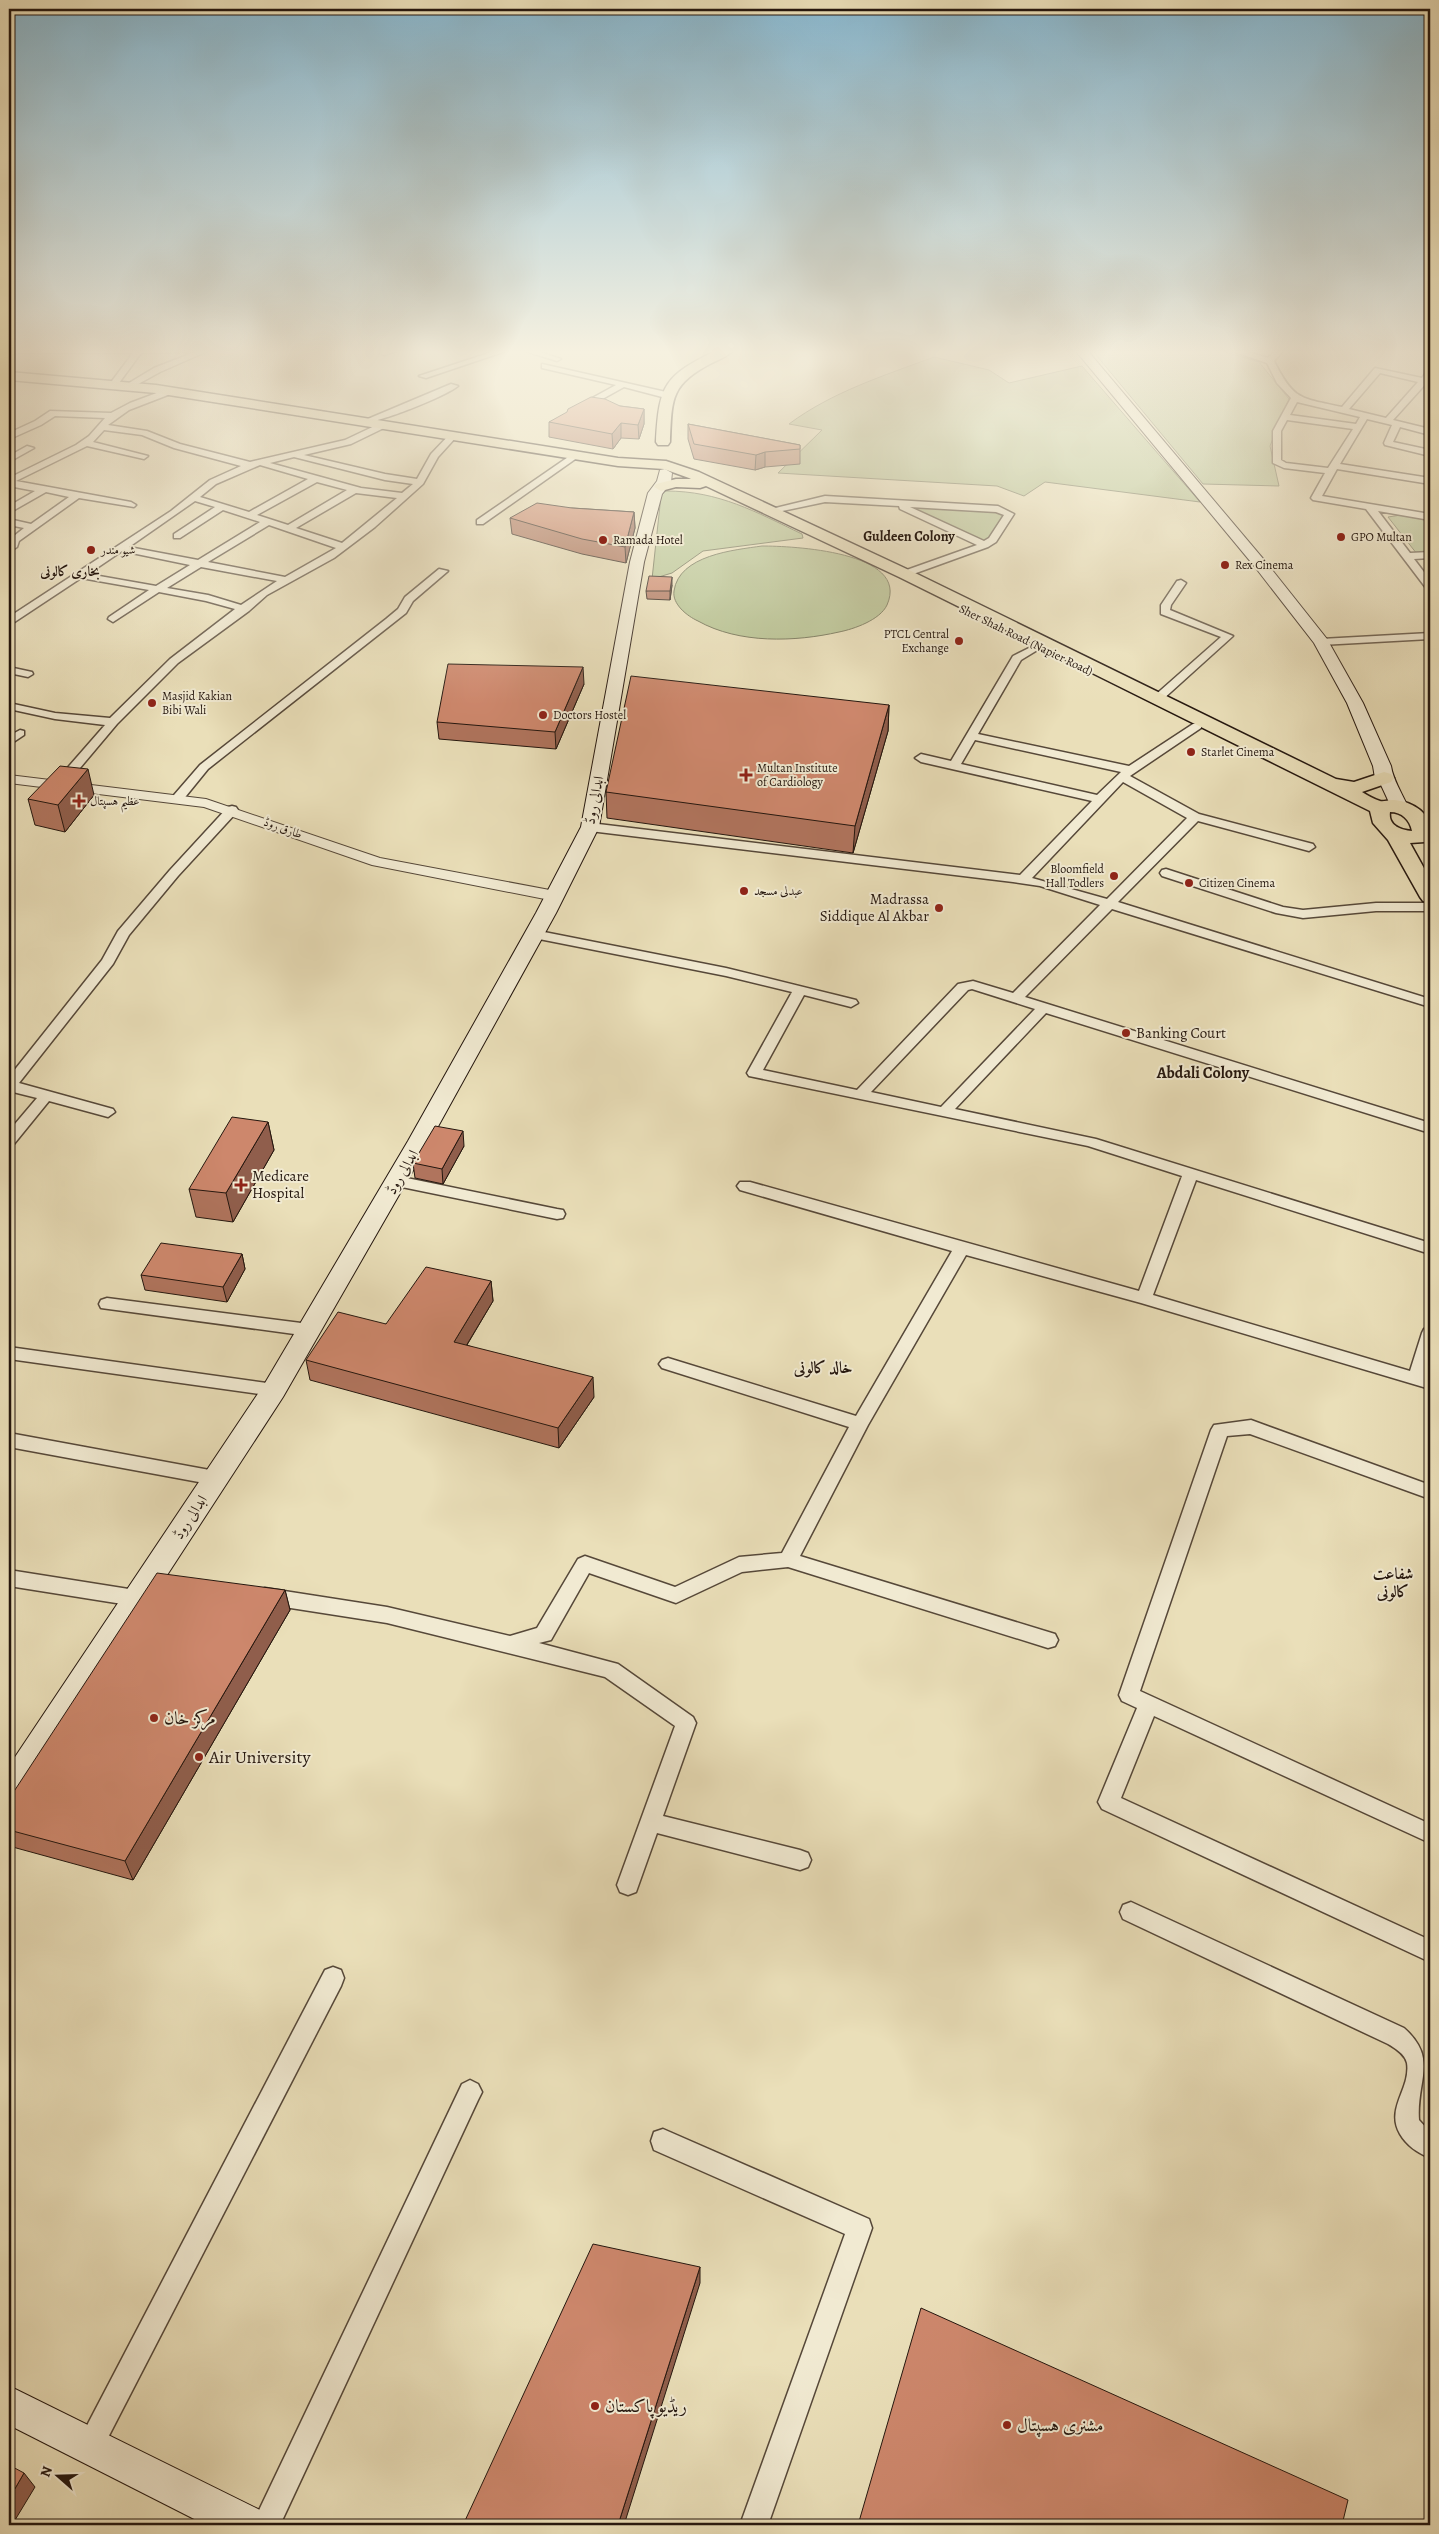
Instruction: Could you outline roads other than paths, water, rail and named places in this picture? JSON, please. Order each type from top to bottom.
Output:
[{"type":"main road","points":[[637,468],[676,483],[697,479]]},
{"type":"main road","points":[[658,475],[660,468]]},
{"type":"main road","points":[[687,468],[697,479]]},
{"type":"main road","points":[[1180,468],[1260,564],[1321,642],[1355,703],[1382,766],[1384,778],[1390,782],[1387,811],[1389,831],[1419,832]]},
{"type":"main road","points":[[658,475],[697,479],[721,491]]},
{"type":"main road","name":"ابدالی روڈ","points":[[9,1791],[134,1598],[158,1580],[215,1478],[274,1390],[397,1181],[534,934],[590,827],[638,562],[658,475]]},
{"type":"main road","name":"Sher Shah Road (Napier Road)","points":[[721,491],[768,511],[1197,726],[1321,785]]},
{"type":"main road","name":"Sher Shah Road (Napier Road)","points":[[721,491],[864,559],[905,574],[1157,699],[1321,785]]},
{"type":"main road","points":[[1321,785],[1355,788],[1384,778]]},
{"type":"main road","points":[[1321,785],[1387,811],[1412,813],[1429,861]]},
{"type":"main road","points":[[1419,832],[1430,897]]},
{"type":"main road","points":[[9,2405],[248,2525]]},
{"type":"street","points":[[9,482],[39,468]]},
{"type":"street","points":[[9,621],[194,498],[213,482],[245,468]]},
{"type":"street","points":[[274,468],[355,489],[404,496]]},
{"type":"street","points":[[347,468],[420,482]]},
{"type":"street","points":[[60,784],[113,722],[174,661],[245,609],[263,593],[344,547],[420,482],[427,468]]},
{"type":"street","points":[[480,522],[559,468]]},
{"type":"street","points":[[1332,468],[1316,498],[1364,505],[1370,509],[1430,586]]},
{"type":"street","points":[[1334,468],[1430,481]]},
{"type":"street","points":[[250,515],[317,478]]},
{"type":"street","points":[[9,482],[76,496],[131,504]]},
{"type":"street","points":[[287,530],[355,489]]},
{"type":"street","points":[[9,510],[43,490]]},
{"type":"street","points":[[9,549],[14,545],[14,540],[76,496]]},
{"type":"street","points":[[194,498],[250,515],[287,530],[344,547]]},
{"type":"street","points":[[768,511],[819,499],[1006,511],[1009,514],[994,540],[905,574]]},
{"type":"street","points":[[893,503],[985,545]]},
{"type":"street","points":[[178,536],[223,506]]},
{"type":"street","points":[[1370,509],[1430,517]]},
{"type":"street","points":[[9,522],[33,527]]},
{"type":"street","points":[[113,619],[198,563],[267,522]]},
{"type":"street","points":[[119,548],[286,580]]},
{"type":"street","points":[[1408,556],[1430,555]]},
{"type":"street","points":[[178,798],[204,767],[390,621],[402,610],[409,599],[443,571]]},
{"type":"street","points":[[78,575],[208,598],[245,609]]},
{"type":"street","points":[[1157,699],[1228,636],[1166,612],[1166,605],[1181,583]]},
{"type":"street","points":[[1321,642],[1430,636]]},
{"type":"street","points":[[954,766],[1017,658],[1039,646]]},
{"type":"street","points":[[9,670],[28,674]]},
{"type":"street","points":[[9,706],[55,716],[113,722]]},
{"type":"street","points":[[1022,880],[1126,773],[1197,726]]},
{"type":"street","points":[[9,742],[20,733]]},
{"type":"street","points":[[972,736],[1126,773],[1195,817],[1310,847]]},
{"type":"street","points":[[921,758],[1099,800]]},
{"type":"street","name":"طارق روڈ","points":[[9,779],[178,798],[232,810],[390,865],[554,896]]},
{"type":"street","points":[[108,1112],[12,1086],[12,1082],[62,1022],[108,961],[123,934],[174,872],[232,810]]},
{"type":"street","points":[[1016,999],[1195,817]]},
{"type":"street","points":[[590,827],[1022,880],[1109,904],[1430,1003]]},
{"type":"street","points":[[1166,873],[1281,910],[1303,914],[1376,907],[1430,907]]},
{"type":"street","points":[[534,934],[726,972],[851,1003]]},
{"type":"street","points":[[861,1094],[963,987],[973,985],[1430,1128]]},
{"type":"street","points":[[800,990],[754,1073],[1091,1142],[1430,1249]]},
{"type":"street","points":[[945,1111],[1044,1008]]},
{"type":"street","points":[[9,1141],[46,1096]]},
{"type":"street","points":[[1144,1298],[1191,1174]]},
{"type":"street","points":[[397,1181],[557,1214]]},
{"type":"street","points":[[745,1186],[1144,1298],[1423,1381],[1430,1333]]},
{"type":"street","points":[[788,1560],[860,1424],[962,1248]]},
{"type":"street","points":[[107,1304],[309,1330]]},
{"type":"street","points":[[9,1353],[274,1390]]},
{"type":"street","points":[[668,1364],[860,1424]]},
{"type":"street","points":[[1430,1492],[1251,1427],[1220,1430],[1128,1695],[1430,1834]]},
{"type":"street","points":[[9,1440],[215,1478]]},
{"type":"street","points":[[510,1644],[544,1634],[586,1564],[676,1595],[739,1564],[788,1560],[1048,1640]]},
{"type":"street","points":[[9,1578],[134,1598]]},
{"type":"street","points":[[244,1593],[387,1615],[611,1670],[686,1723],[628,1885]]},
{"type":"street","points":[[1149,1704],[1109,1802],[1430,1951]]},
{"type":"street","points":[[650,1822],[800,1860]]},
{"type":"street","points":[[1131,1912],[1396,2036],[1414,2050],[1418,2060],[1418,2071],[1406,2118],[1407,2126],[1419,2140],[1430,2146]]},
{"type":"street","points":[[90,2446],[333,1978]]},
{"type":"street","points":[[266,2525],[470,2092]]},
{"type":"street","points":[[663,2141],[860,2228],[754,2525]]},
{"type":"place","name":"GPO Multan","points":[[1341,537]]},
{"type":"place","name":"Ramada Hotel","points":[[603,540]]},
{"type":"place","name":"شیو مندر","points":[[91,550]]},
{"type":"place","name":"Rex Cinema","points":[[1225,565]]},
{"type":"place","name":"PTCL Central Exchange","points":[[959,641]]},
{"type":"place","name":"Masjid Kakian Bibi Wali","points":[[152,703]]},
{"type":"place","name":"Doctors Hostel","points":[[543,715]]},
{"type":"place","name":"Starlet Cinema","points":[[1191,752]]},
{"type":"place","name":"Multan Institute of Cardiology","points":[[746,775]]},
{"type":"place","name":"عظیم ہسپتال","points":[[79,801]]},
{"type":"place","name":"Bloomfield Hall Todlers","points":[[1114,876]]},
{"type":"place","name":"Citizen Cinema","points":[[1189,883]]},
{"type":"place","name":"عبدلی مسجد","points":[[744,891]]},
{"type":"place","name":"Madrassa Siddique Al Akbar","points":[[939,908]]},
{"type":"place","name":"Banking Court","points":[[1126,1033]]},
{"type":"place","name":"Medicare Hospital","points":[[241,1185]]},
{"type":"place","name":"مرکز خان","points":[[154,1718]]},
{"type":"place","name":"Air University","points":[[199,1757]]},
{"type":"place","name":"ریڈیو پاکستان","points":[[595,2406]]},
{"type":"place","name":"مشنری ہسپتال","points":[[1007,2425]]},
{"type":"district","name":"Guldeen Colony","points":[[909,536]]},
{"type":"district","name":"بخاری کالونی","points":[[70,571]]},
{"type":"district","name":"Abdali Colony","points":[[1203,1072]]},
{"type":"district","name":"خالد کالونی","points":[[823,1367]]},
{"type":"district","name":"شفاعت کالونی","points":[[1393,1582]]}]
